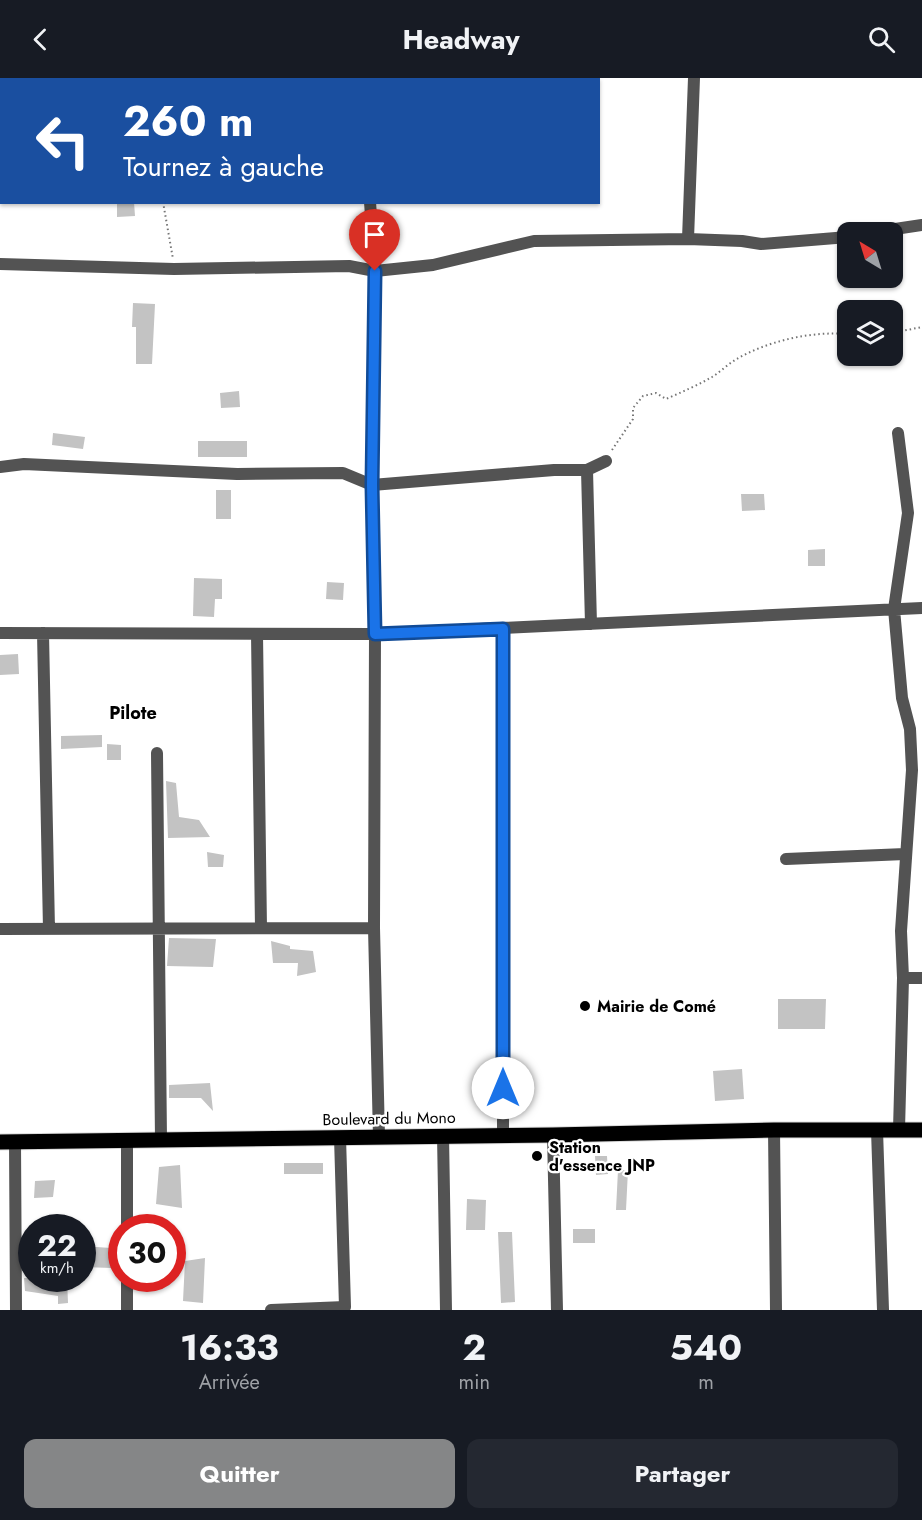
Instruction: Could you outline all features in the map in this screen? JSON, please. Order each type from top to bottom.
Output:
[{"type":"main road","name":"Boulevard du Mono","points":[[7,1142],[774,1130],[922,1130]]},
{"type":"street","points":[[688,239],[694,78]]},
{"type":"street","points":[[370,204],[375,271],[372,485],[375,634],[374,928],[379,1137]]},
{"type":"street","points":[[903,228],[922,225]]},
{"type":"street","points":[[0,264],[174,269],[349,266],[375,271],[433,265],[534,241],[688,239],[761,244],[837,238]]},
{"type":"street","points":[[898,433],[908,513],[894,609],[902,698],[910,729],[912,770],[901,931],[903,978],[899,1130]]},
{"type":"street","points":[[0,467],[24,464],[237,474],[343,473],[372,485],[554,470],[586,470],[606,460]]},
{"type":"street","points":[[586,470],[591,624]]},
{"type":"street","points":[[0,633],[375,634],[922,608]]},
{"type":"street","points":[[503,629],[503,1134]]},
{"type":"street","points":[[43,633],[49,929]]},
{"type":"street","points":[[256,634],[261,928]]},
{"type":"street","points":[[157,753],[161,1140]]},
{"type":"street","points":[[786,859],[905,855]]},
{"type":"street","points":[[0,929],[374,928]]},
{"type":"street","points":[[903,978],[922,978]]},
{"type":"street","points":[[774,1130],[776,1310]]},
{"type":"street","points":[[877,1130],[883,1310]]},
{"type":"street","points":[[443,1135],[446,1310]]},
{"type":"street","points":[[553,1135],[557,1310]]},
{"type":"street","points":[[271,1310],[345,1307],[340,1137]]},
{"type":"street","points":[[127,1139],[127,1214]]},
{"type":"street","points":[[7,1142],[16,1310]]},
{"type":"street","points":[[127,1292],[127,1310]]},
{"type":"path","points":[[163,204],[174,269]]},
{"type":"path","points":[[903,331],[922,327]]},
{"type":"path","points":[[606,460],[633,419],[633,408],[643,396],[656,393],[666,399],[696,385],[736,360],[765,346],[813,334],[837,334]]},
{"type":"building","points":[[117,204],[134,204],[135,216],[117,217]]},
{"type":"building","points":[[133,303],[155,304],[152,364],[136,364],[136,327],[132,327]]},
{"type":"building","points":[[239,391],[240,407],[221,408],[220,393]]},
{"type":"building","points":[[53,433],[85,437],[83,449],[52,445]]},
{"type":"building","points":[[198,441],[247,441],[247,457],[198,457]]},
{"type":"building","points":[[216,490],[231,490],[231,519],[216,519]]},
{"type":"building","points":[[741,494],[764,494],[765,510],[742,511]]},
{"type":"building","points":[[825,549],[825,566],[808,566],[808,550]]},
{"type":"building","points":[[194,578],[222,579],[222,599],[215,599],[214,617],[193,616]]},
{"type":"building","points":[[327,582],[344,583],[343,600],[326,599]]},
{"type":"building","points":[[18,654],[19,674],[0,675],[0,655]]},
{"type":"building","points":[[102,735],[102,747],[61,749],[61,736]]},
{"type":"building","points":[[107,744],[121,745],[121,760],[107,760]]},
{"type":"building","points":[[166,781],[176,783],[179,817],[199,820],[210,837],[168,838]]},
{"type":"building","points":[[207,852],[224,855],[223,867],[208,867]]},
{"type":"building","points":[[169,938],[216,939],[213,967],[167,966]]},
{"type":"building","points":[[271,941],[290,946],[290,949],[313,951],[316,972],[297,976],[298,963],[273,963]]},
{"type":"building","points":[[778,999],[826,999],[825,1029],[778,1029]]},
{"type":"building","points":[[742,1069],[744,1099],[715,1101],[713,1071]]},
{"type":"building","points":[[210,1083],[213,1111],[201,1098],[169,1098],[169,1085]]},
{"type":"building","points":[[595,1156],[607,1156],[608,1174],[596,1175]]},
{"type":"building","points":[[284,1163],[323,1163],[323,1174],[284,1174]]},
{"type":"building","points":[[180,1165],[182,1208],[156,1204],[159,1167]]},
{"type":"building","points":[[618,1170],[628,1170],[626,1210],[616,1210]]},
{"type":"building","points":[[55,1180],[53,1197],[34,1198],[35,1181]]},
{"type":"building","points":[[467,1199],[486,1200],[485,1230],[466,1230]]},
{"type":"building","points":[[573,1229],[595,1229],[595,1243],[573,1243]]},
{"type":"building","points":[[498,1232],[512,1232],[515,1302],[501,1303]]},
{"type":"building","points":[[96,1247],[108,1248],[108,1268],[96,1267]]},
{"type":"building","points":[[205,1258],[203,1303],[183,1301],[183,1292],[186,1292],[186,1261]]},
{"type":"building","points":[[32,1292],[68,1292],[68,1303],[58,1304],[58,1296]]},
{"type":"place","name":"Mairie de Comé","points":[[585,1006]]},
{"type":"place","name":"Station d'essence JNP","points":[[537,1156]]},
{"type":"district","name":"Pilote","points":[[133,713]]},
{"type":"route","points":[[375,271],[372,485],[375,634],[503,629],[503,1088]]}]
